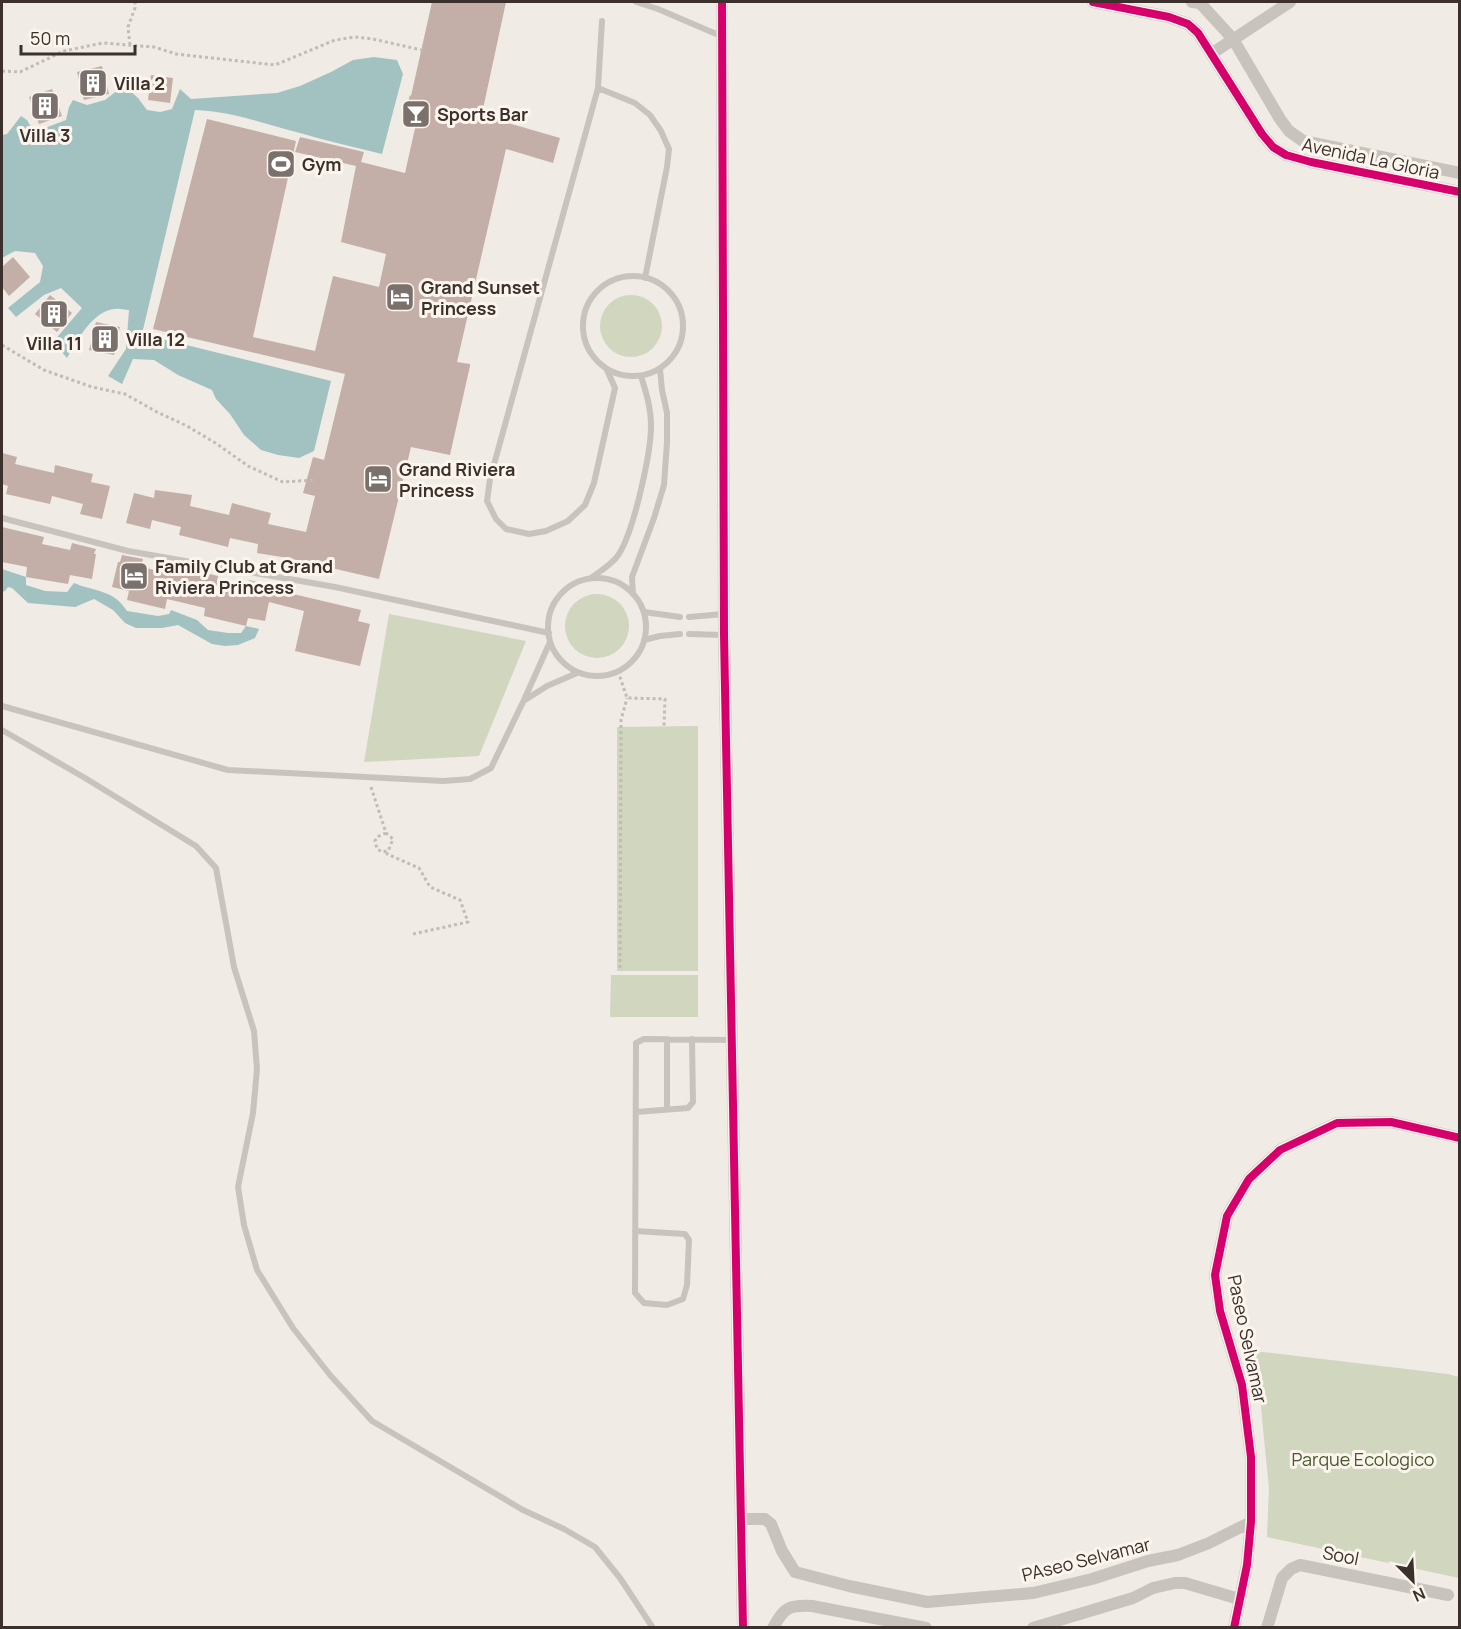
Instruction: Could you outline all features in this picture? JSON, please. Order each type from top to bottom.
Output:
[{"type":"street","points":[[722,2],[724,635],[743,1628]]},
{"type":"street","name":"Avenida La Gloria","points":[[1093,2],[1169,17],[1188,24],[1198,33],[1262,134],[1273,147],[1286,155],[1460,192]]},
{"type":"street","name":"Avenida La Gloria","points":[[1192,2],[1200,3],[1233,39],[1280,119],[1289,131],[1303,141],[1460,173]]},
{"type":"street","points":[[1211,54],[1290,2]]},
{"type":"street","name":"Paseo Selvamar","points":[[1234,1628],[1247,1565],[1251,1522],[1251,1457],[1242,1385],[1220,1311],[1215,1275],[1227,1216],[1249,1179],[1280,1150],[1337,1123],[1391,1122],[1460,1138]]},
{"type":"street","name":"PAseo Selvamar","points":[[741,1519],[765,1519],[771,1524],[782,1551],[795,1572],[927,1602],[1033,1593],[1092,1579],[1148,1561],[1178,1555],[1209,1543],[1251,1522]]},
{"type":"street","name":"Sool","points":[[1267,1628],[1282,1578],[1291,1569],[1300,1565],[1448,1595]]},
{"type":"street","points":[[1033,1628],[1133,1598],[1153,1588],[1175,1583],[1239,1599]]},
{"type":"street","points":[[773,1628],[780,1613],[795,1605],[812,1606],[926,1628]]},
{"type":"lane","points":[[636,2],[722,36]]},
{"type":"lane","points":[[602,21],[598,88],[490,479],[487,501],[496,519],[506,529],[529,534],[546,531],[568,521],[585,505],[594,483],[615,388],[607,370],[592,356],[584,340],[583,323],[591,298],[603,286],[619,278],[633,276],[650,279],[666,288],[677,302],[683,324],[681,342],[672,357],[660,369],[641,376],[624,376],[607,370]]},
{"type":"lane","points":[[598,88],[635,103],[650,115],[669,149],[645,278]]},
{"type":"lane","points":[[633,594],[632,577],[664,485],[668,442],[667,413],[660,369]]},
{"type":"lane","points":[[590,579],[616,558],[630,530],[649,456],[651,426],[649,401],[641,376]]},
{"type":"lane","points":[[2,518],[128,552],[335,587],[549,633]]},
{"type":"lane","points":[[607,579],[621,584],[633,594],[644,612],[646,634],[639,653],[627,667],[611,675],[600,677],[577,673],[559,659],[550,642],[548,623],[554,604],[566,590],[580,581],[607,579]]},
{"type":"lane","points":[[644,612],[680,617]]},
{"type":"lane","points":[[689,617],[724,614]]},
{"type":"lane","points":[[644,640],[680,634]]},
{"type":"lane","points":[[689,634],[724,635]]},
{"type":"lane","points":[[2,706],[228,770],[443,781],[470,779],[491,768],[550,642]]},
{"type":"lane","points":[[524,700],[547,686],[577,673]]},
{"type":"lane","points":[[2,730],[196,846],[216,868],[234,967],[254,1030],[257,1069],[253,1113],[238,1187],[244,1225],[257,1270],[292,1328],[330,1376],[372,1421],[523,1510],[564,1528],[595,1547],[620,1578],[653,1628]]},
{"type":"lane","points":[[635,1231],[688,1236],[687,1285],[683,1299],[667,1305],[644,1303],[634,1293],[636,1043],[644,1039],[732,1040]]},
{"type":"lane","points":[[636,1112],[688,1108],[693,1102],[692,1039]]},
{"type":"lane","points":[[667,1040],[667,1109]]},
{"type":"path","points":[[129,45],[128,27],[135,2]]},
{"type":"path","points":[[2,71],[20,72],[64,51],[103,43],[275,65],[335,40],[355,37],[426,51]]},
{"type":"path","points":[[2,345],[44,370],[92,387],[125,394],[156,412],[188,426],[248,466],[283,482],[315,480]]},
{"type":"path","points":[[618,671],[627,698],[621,720],[620,968]]},
{"type":"path","points":[[627,698],[665,699],[664,726]]},
{"type":"path","points":[[367,777],[386,832],[393,839],[387,854],[419,868],[430,887],[460,900],[468,922],[412,934]]},
{"type":"path","points":[[386,832],[377,837],[375,841],[376,849],[382,852],[388,850]]},
{"type":"green space","points":[[625,295],[637,295],[653,304],[660,314],[662,326],[660,338],[653,348],[637,357],[625,357],[614,352],[605,343],[600,332],[600,320],[605,309],[614,300]]},
{"type":"green space","points":[[591,594],[603,594],[620,603],[627,614],[629,626],[627,638],[620,649],[603,658],[591,658],[579,653],[570,644],[565,632],[565,620],[570,608],[579,599]]},
{"type":"green space","points":[[389,614],[526,641],[479,756],[364,762]]},
{"type":"green space","points":[[698,726],[698,971],[617,971],[617,727]]},
{"type":"green space","points":[[611,975],[698,975],[698,1017],[610,1017]]},
{"type":"green space","name":"Parque Ecologico","points":[[1246,1350],[1459,1377],[1459,1578],[1267,1537],[1269,1488],[1260,1396]]},
{"type":"water","points":[[374,57],[397,60],[403,74],[382,154],[235,115],[195,110],[142,334],[331,381],[314,451],[299,458],[261,450],[244,435],[230,414],[216,399],[212,390],[178,375],[154,360],[133,359],[122,384],[108,376],[126,349],[129,310],[107,311],[93,320],[67,358],[53,342],[82,308],[61,288],[44,295],[16,317],[8,308],[40,282],[43,266],[35,253],[15,251],[2,258],[2,135],[7,134],[21,116],[31,127],[45,128],[66,120],[73,100],[87,105],[105,100],[118,90],[129,90],[147,110],[160,112],[172,109],[180,89],[191,99],[277,93],[300,86],[353,60]]},
{"type":"water","points":[[2,569],[26,577],[26,585],[45,591],[67,592],[74,583],[110,595],[127,611],[158,616],[169,614],[171,610],[197,620],[208,630],[241,633],[246,626],[259,629],[255,638],[238,645],[225,646],[212,644],[178,625],[162,628],[136,628],[125,623],[113,610],[94,599],[75,607],[28,603],[12,588],[8,587],[2,592]]},
{"type":"building","name":"Grand Sunset Princess","points":[[432,2],[506,2],[483,109],[496,112],[494,119],[560,138],[553,163],[506,149],[457,362],[470,364],[470,366],[450,455],[411,447],[379,579],[257,553],[258,544],[230,538],[228,547],[179,535],[181,527],[152,520],[150,529],[126,523],[134,493],[154,498],[155,490],[192,495],[190,506],[229,515],[232,503],[271,513],[268,524],[306,532],[315,496],[303,493],[313,457],[324,460],[345,374],[153,329],[207,119],[296,141],[253,337],[315,351],[333,276],[379,287],[386,254],[341,242],[356,166],[295,152],[300,137],[364,152],[361,162],[405,173],[416,124],[403,120],[411,96]]},
{"type":"building","name":"Villa 2","points":[[102,66],[109,94],[84,100],[77,72]]},
{"type":"building","points":[[151,75],[173,78],[170,103],[148,100]]},
{"type":"building","name":"Villa 3","points":[[52,89],[62,116],[39,124],[29,97]]},
{"type":"building","points":[[13,257],[30,277],[9,296],[2,287],[2,267]]},
{"type":"building","name":"Villa 11","points":[[50,295],[72,313],[57,332],[35,314]]},
{"type":"building","name":"Villa 12","points":[[96,322],[120,327],[114,355],[89,350]]},
{"type":"building","points":[[2,453],[17,457],[15,464],[54,473],[55,465],[93,474],[91,482],[110,486],[102,519],[80,514],[83,504],[52,496],[50,504],[6,494],[8,486],[2,484]]},
{"type":"building","points":[[2,527],[44,537],[42,544],[70,550],[72,543],[96,549],[92,579],[70,575],[68,584],[26,577],[27,567],[2,562]]},
{"type":"building","points":[[122,555],[143,559],[141,567],[168,573],[170,565],[218,576],[217,584],[247,591],[249,580],[273,586],[272,589],[361,610],[358,621],[370,624],[360,666],[295,651],[304,611],[269,602],[265,621],[248,618],[246,626],[204,616],[205,608],[167,599],[165,609],[127,600],[129,591],[112,587]]},
{"type":"cycle path","points":[[722,2],[724,635],[743,1628]]},
{"type":"cycle path","points":[[1093,2],[1169,17],[1188,24],[1198,33],[1262,134],[1273,147],[1286,155],[1460,192]]},
{"type":"cycle path","points":[[1234,1628],[1247,1565],[1251,1522],[1251,1457],[1242,1385],[1220,1311],[1215,1275],[1227,1216],[1249,1179],[1280,1150],[1337,1123],[1391,1122],[1460,1138]]},
{"type":"place","name":"Villa 2","points":[[93,83]]},
{"type":"place","name":"Villa 3","points":[[45,106]]},
{"type":"place","name":"Sports Bar","points":[[416,114]]},
{"type":"place","name":"Gym","points":[[281,164]]},
{"type":"place","name":"Grand Sunset Princess","points":[[400,297]]},
{"type":"place","name":"Villa 11","points":[[54,314]]},
{"type":"place","name":"Villa 12","points":[[105,339]]},
{"type":"place","name":"Grand Riviera Princess","points":[[378,479]]},
{"type":"place","name":"Family Club at Grand Riviera Princess","points":[[134,576]]}]
